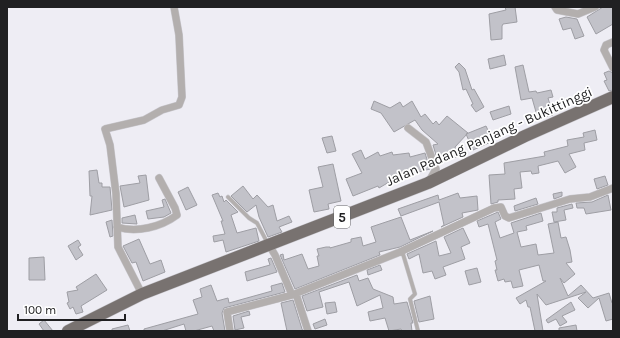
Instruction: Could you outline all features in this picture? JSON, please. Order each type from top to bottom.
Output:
[{"type":"highway","name":"Jalan Padang Panjang - Bukittinggi","points":[[68,331],[142,294],[269,246],[428,183],[525,136],[613,97]]},
{"type":"street","points":[[142,294],[118,247],[116,194],[110,145],[105,130],[148,118],[162,110],[179,105],[181,102],[179,35],[174,7]]},
{"type":"street","points":[[555,7],[557,10],[578,14],[595,7]]},
{"type":"street","points":[[613,42],[606,45],[604,50],[613,68]]},
{"type":"street","points":[[408,128],[426,142],[436,169],[428,183]]},
{"type":"street","points":[[117,227],[131,230],[149,228],[177,215],[175,208],[159,178]]},
{"type":"street","points":[[230,331],[227,312],[294,294],[458,227],[494,208],[501,207],[505,216],[509,218],[570,199],[590,197],[613,188]]},
{"type":"street","points":[[269,246],[294,294],[308,331]]},
{"type":"lane","points":[[228,197],[249,218],[257,223],[269,246]]},
{"type":"lane","points":[[394,254],[403,254],[415,294],[410,299],[418,331]]},
{"type":"building","points":[[505,7],[515,7],[517,22],[503,24],[502,39],[491,40],[489,14],[506,10]]},
{"type":"building","points":[[603,7],[613,7],[613,24],[596,34],[587,17]]},
{"type":"building","points":[[566,17],[577,19],[584,36],[575,39],[571,28],[563,30],[559,19]]},
{"type":"building","points":[[504,55],[506,65],[490,69],[488,59]]},
{"type":"building","points":[[459,63],[465,69],[472,90],[474,89],[484,107],[476,112],[471,105],[473,104],[466,89],[463,90],[459,72],[455,67]]},
{"type":"building","points":[[523,65],[529,92],[536,91],[537,93],[551,90],[553,97],[548,98],[553,115],[538,119],[532,98],[521,100],[515,67]]},
{"type":"building","points":[[609,71],[613,73],[613,90],[609,91],[604,81],[607,80],[604,73]]},
{"type":"building","points":[[374,101],[390,108],[400,102],[403,107],[412,101],[421,117],[425,114],[433,124],[436,121],[439,125],[447,116],[468,133],[455,147],[457,157],[441,160],[440,154],[436,155],[433,145],[438,144],[422,130],[415,120],[394,132],[381,113],[371,109]]},
{"type":"building","points":[[509,106],[511,114],[493,120],[490,112]]},
{"type":"building","points":[[486,126],[493,141],[473,150],[466,134]]},
{"type":"building","points":[[595,130],[597,140],[584,143],[585,150],[569,154],[576,167],[565,173],[558,161],[538,166],[539,173],[532,174],[531,171],[520,172],[522,188],[514,189],[515,199],[498,200],[498,202],[491,204],[489,175],[505,174],[504,163],[545,156],[544,152],[568,146],[567,140],[584,137],[583,133]]},
{"type":"building","points":[[332,136],[336,151],[327,153],[322,138]]},
{"type":"building","points":[[361,150],[365,159],[378,152],[380,156],[392,152],[393,155],[409,153],[410,157],[425,153],[430,169],[396,178],[379,188],[378,186],[353,196],[346,179],[362,173],[352,154]]},
{"type":"building","points":[[333,164],[341,201],[328,204],[329,209],[314,212],[309,190],[323,187],[318,167]]},
{"type":"building","points":[[97,170],[99,183],[102,183],[102,187],[110,187],[112,210],[90,215],[92,196],[90,196],[89,171]]},
{"type":"building","points":[[146,175],[149,200],[124,207],[120,186],[140,183],[138,176]]},
{"type":"building","points":[[605,176],[608,185],[597,189],[594,179]]},
{"type":"building","points":[[243,186],[253,199],[257,195],[268,207],[273,205],[277,221],[289,216],[292,222],[279,227],[282,232],[268,237],[259,217],[256,205],[247,212],[231,196]]},
{"type":"building","points":[[188,187],[197,205],[186,210],[178,192]]},
{"type":"building","points":[[562,192],[562,196],[554,199],[553,194]]},
{"type":"building","points":[[218,193],[220,197],[222,196],[224,202],[226,200],[238,212],[231,215],[237,233],[256,228],[259,241],[226,252],[223,240],[214,242],[213,236],[225,234],[221,221],[223,221],[212,195]]},
{"type":"building","points":[[458,193],[460,198],[477,196],[478,210],[462,213],[463,217],[441,227],[444,225],[439,202],[401,216],[398,209],[438,195],[439,200]]},
{"type":"building","points":[[608,195],[611,210],[586,214],[584,208],[577,208],[576,203],[592,202]]},
{"type":"building","points":[[536,198],[538,204],[515,211],[514,206]]},
{"type":"building","points":[[165,199],[171,213],[164,217],[148,219],[146,211],[164,207],[162,200]]},
{"type":"building","points":[[572,204],[573,208],[564,210],[566,220],[554,222],[552,212],[557,212],[557,208]]},
{"type":"building","points":[[498,212],[501,219],[495,222],[500,238],[514,233],[511,223],[541,213],[543,221],[526,226],[527,230],[517,232],[521,247],[536,244],[538,255],[554,253],[548,224],[558,222],[561,238],[566,237],[570,250],[572,262],[566,263],[575,274],[564,283],[560,278],[568,296],[581,285],[593,298],[609,293],[613,303],[613,319],[606,321],[599,298],[588,308],[578,298],[586,292],[546,305],[537,294],[543,331],[535,331],[530,307],[528,307],[526,300],[520,304],[516,298],[546,281],[543,281],[539,265],[519,270],[523,286],[513,288],[511,281],[505,282],[504,279],[498,281],[495,270],[497,270],[495,261],[497,260],[488,224],[479,227],[477,221]]},
{"type":"building","points":[[135,215],[137,224],[122,223],[122,218]]},
{"type":"building","points":[[401,217],[410,240],[433,231],[400,247],[379,252],[380,255],[295,289],[280,255],[283,254],[284,260],[302,254],[308,269],[319,266],[317,249],[326,247],[330,248],[351,242],[351,239],[361,237],[363,246],[376,242],[371,227]]},
{"type":"building","points":[[112,220],[113,236],[110,237],[106,222]]},
{"type":"building","points":[[463,228],[470,243],[461,247],[465,259],[443,267],[446,275],[435,279],[432,271],[423,273],[419,254],[409,259],[407,254],[436,241],[439,256],[451,253],[444,237]]},
{"type":"building","points":[[139,239],[150,264],[161,260],[165,272],[143,281],[136,262],[132,263],[123,246]]},
{"type":"building","points":[[78,240],[81,245],[78,247],[83,255],[76,260],[68,246]]},
{"type":"building","points":[[44,257],[45,280],[29,280],[29,258]]},
{"type":"building","points":[[271,258],[277,272],[247,281],[245,272],[270,265],[268,259]]},
{"type":"building","points":[[380,265],[382,270],[368,275],[367,270]]},
{"type":"building","points":[[477,268],[481,282],[469,285],[465,271]]},
{"type":"building","points":[[96,274],[107,290],[81,306],[83,312],[76,314],[73,307],[70,309],[67,303],[69,302],[67,292],[78,290],[76,287]]},
{"type":"building","points":[[357,275],[359,281],[368,278],[373,289],[393,297],[394,304],[407,302],[413,323],[411,323],[412,331],[402,331],[401,329],[389,331],[385,318],[370,321],[368,312],[383,308],[380,295],[357,306],[349,282],[319,292],[323,307],[307,311],[302,296]]},
{"type":"building","points":[[282,283],[285,292],[224,308],[222,313],[225,331],[214,331],[212,326],[194,331],[186,331],[184,324],[162,331],[144,331],[144,329],[198,314],[193,300],[202,297],[200,289],[211,285],[217,301],[228,298],[229,303],[272,291],[271,286]]},
{"type":"building","points":[[430,296],[434,319],[419,322],[414,301]]},
{"type":"building","points":[[293,300],[303,331],[287,331],[281,303]]},
{"type":"building","points":[[335,302],[337,312],[327,314],[325,303]]},
{"type":"building","points":[[571,302],[575,310],[562,316],[567,322],[560,326],[556,319],[548,323],[546,320]]},
{"type":"building","points":[[249,311],[250,315],[241,317],[244,328],[235,330],[233,316]]},
{"type":"building","points":[[325,319],[327,325],[315,329],[313,324]]},
{"type":"building","points":[[44,320],[53,331],[44,331],[39,324]]},
{"type":"building","points":[[128,325],[130,331],[112,331],[112,329]]},
{"type":"building","points":[[576,325],[577,331],[559,331],[559,328]]}]
